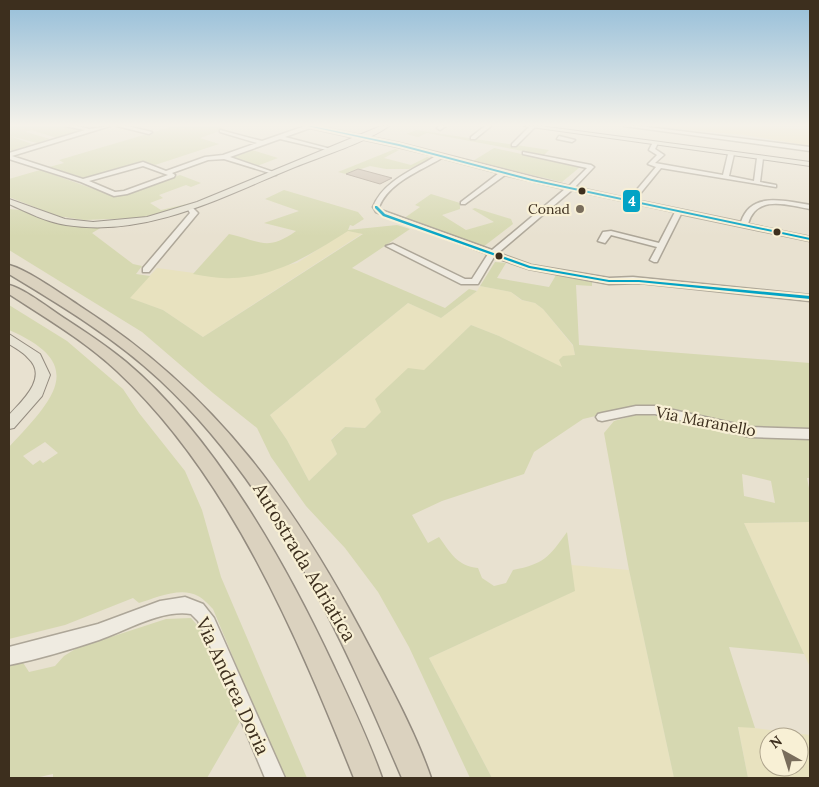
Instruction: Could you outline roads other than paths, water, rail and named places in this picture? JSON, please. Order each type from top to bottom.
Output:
[{"type":"highway","name":"Autostrada Adriatica","points":[[9,269],[82,312],[115,334],[147,360],[191,400],[250,471],[284,520],[317,576],[358,652],[417,778]]},
{"type":"highway","name":"Autostrada Adriatica","points":[[9,289],[64,323],[122,368],[169,415],[218,480],[255,537],[288,594],[328,681],[368,778]]},
{"type":"main road","points":[[10,204],[60,220],[95,224],[149,219],[190,208],[300,163]]},
{"type":"main road","points":[[9,338],[36,357],[43,375],[37,394],[9,424]]},
{"type":"street","points":[[31,163],[85,182],[112,194],[121,194],[173,176],[143,164],[85,182]]},
{"type":"street","points":[[166,172],[193,163]]},
{"type":"street","points":[[241,163],[274,174]]},
{"type":"street","points":[[431,163],[395,184],[377,201],[376,209],[384,215],[538,269],[618,282],[638,281],[810,298]]},
{"type":"street","points":[[466,163],[570,188],[810,239]]},
{"type":"street","points":[[390,246],[469,283],[477,281],[492,254],[570,188],[590,167],[569,163]]},
{"type":"street","points":[[631,201],[657,163]]},
{"type":"street","points":[[726,178],[729,163]]},
{"type":"street","points":[[757,182],[759,163]]},
{"type":"street","points":[[655,166],[774,186]]},
{"type":"street","points":[[463,202],[503,173]]},
{"type":"street","points":[[744,225],[749,211],[761,204],[778,203],[810,207]]},
{"type":"street","points":[[146,270],[194,213],[190,208]]},
{"type":"street","points":[[654,260],[679,212]]},
{"type":"street","points":[[602,241],[606,234],[611,233],[662,246]]},
{"type":"street","name":"Via Maranello","points":[[602,417],[636,410],[655,410],[737,430],[810,434]]},
{"type":"street","name":"Via Andrea Doria","points":[[9,656],[101,632],[163,609],[182,606],[194,607],[202,612],[214,635],[275,778]]},
{"type":"place","name":"Conad","points":[[580,209]]}]
